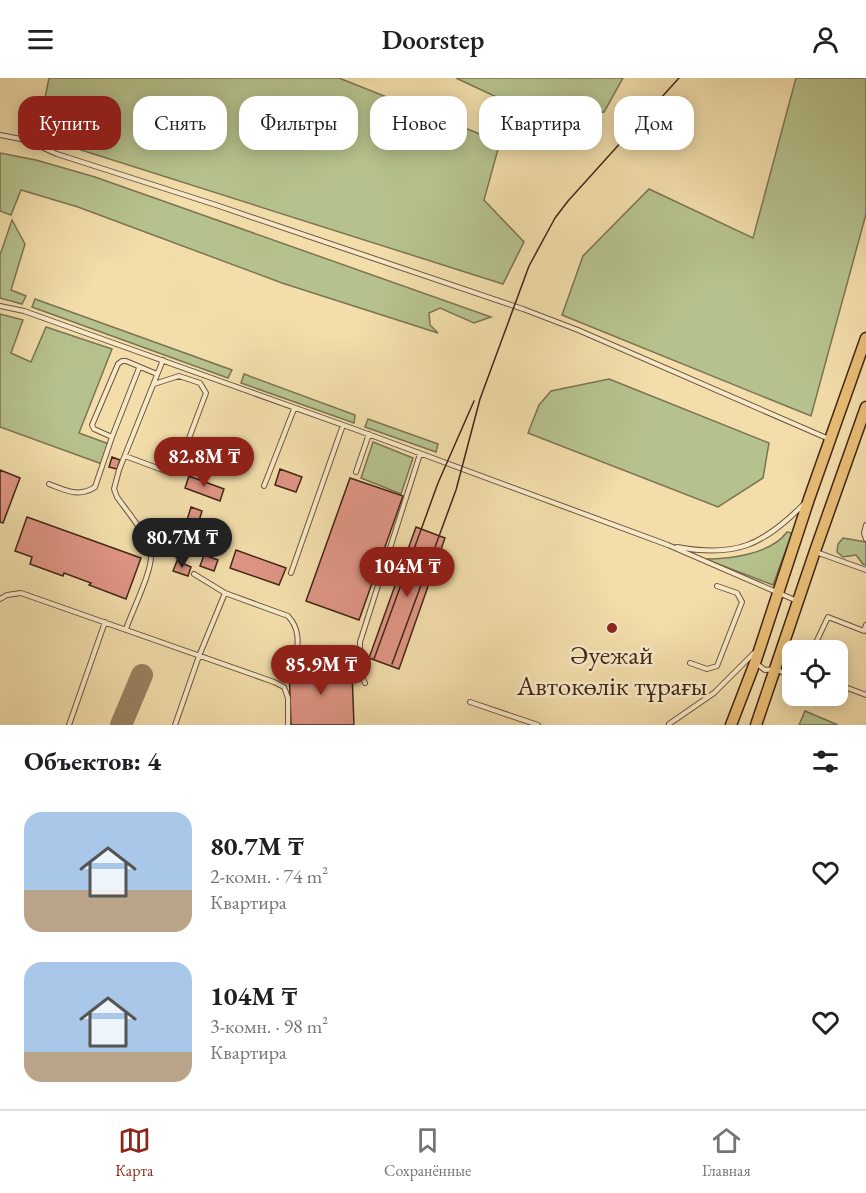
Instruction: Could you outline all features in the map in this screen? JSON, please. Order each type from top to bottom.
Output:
[{"type":"main road","points":[[731,725],[756,660],[808,499],[866,338]]},
{"type":"main road","points":[[756,725],[866,407]]},
{"type":"lane","points":[[0,135],[26,140],[57,154],[227,208],[523,309],[578,330],[831,439]]},
{"type":"lane","points":[[0,306],[24,311],[369,434],[668,545],[799,602]]},
{"type":"lane","points":[[126,629],[150,567],[152,555],[145,539],[114,489],[163,360]]},
{"type":"lane","points":[[112,436],[94,429],[92,424],[118,364],[122,361],[157,374]]},
{"type":"lane","points":[[49,484],[77,494],[88,492],[95,487],[139,368]]},
{"type":"lane","points":[[125,456],[171,473],[177,470],[206,393],[200,383],[179,376],[154,384]]},
{"type":"lane","points":[[264,486],[294,409]]},
{"type":"lane","points":[[291,573],[343,425]]},
{"type":"lane","points":[[356,472],[369,434]]},
{"type":"lane","points":[[365,683],[360,673],[360,642],[420,454]]},
{"type":"lane","points":[[668,545],[702,552],[739,548],[762,540],[779,528],[808,499]]},
{"type":"lane","points":[[866,525],[864,533],[866,539]]},
{"type":"lane","points":[[815,551],[866,570]]},
{"type":"lane","points":[[194,574],[225,593],[288,616],[295,623],[298,632],[296,665]]},
{"type":"lane","points":[[690,663],[707,669],[717,666],[742,602],[737,593],[717,586]]},
{"type":"lane","points":[[0,599],[7,594],[21,593],[284,687],[288,698],[288,725]]},
{"type":"lane","points":[[175,725],[199,656],[225,593]]},
{"type":"lane","points":[[817,640],[828,617],[865,631],[866,625]]},
{"type":"lane","points":[[69,725],[105,622]]},
{"type":"lane","points":[[669,724],[714,693],[759,648]]},
{"type":"lane","points":[[756,660],[765,670],[776,669],[782,672]]},
{"type":"lane","points":[[848,688],[866,695]]},
{"type":"lane","points":[[470,702],[538,725]]},
{"type":"green space","points":[[49,78],[339,78],[384,96],[370,96],[370,150],[467,150],[467,129],[479,134],[479,150],[498,150],[484,200],[524,242],[503,284],[81,150],[121,150],[121,96],[45,96]]},
{"type":"green space","points":[[456,78],[623,78],[604,112],[602,112],[602,96],[494,96]]},
{"type":"green space","points":[[796,78],[866,78],[866,214],[811,416],[562,315],[583,256],[649,189],[753,238]]},
{"type":"green space","points":[[0,153],[36,160],[95,177],[491,317],[474,323],[440,308],[429,313],[430,325],[438,333],[282,283],[78,207],[21,190],[11,215],[0,211]]},
{"type":"green space","points":[[12,220],[25,244],[11,290],[26,296],[22,304],[0,298],[0,255]]},
{"type":"green space","points":[[35,299],[232,370],[228,378],[32,307]]},
{"type":"green space","points":[[0,314],[23,320],[11,353],[31,362],[46,327],[112,349],[79,433],[109,444],[102,464],[0,427]]},
{"type":"green space","points":[[244,374],[355,415],[354,423],[241,383]]},
{"type":"green space","points":[[609,379],[769,443],[763,478],[718,507],[528,433],[539,405],[551,391]]},
{"type":"green space","points":[[368,419],[438,444],[436,452],[365,427]]},
{"type":"green space","points":[[373,442],[413,458],[401,494],[361,478]]},
{"type":"green space","points":[[787,532],[792,533],[773,585],[705,559],[750,554],[771,546]]},
{"type":"green space","points":[[843,538],[866,542],[866,565],[856,555],[843,557],[837,552],[838,544]]},
{"type":"green space","points":[[805,711],[838,725],[799,725]]},
{"type":"building","points":[[112,457],[120,460],[117,469],[109,467]]},
{"type":"building","points":[[280,469],[302,477],[296,492],[275,485]]},
{"type":"building","points":[[0,470],[20,478],[3,523],[0,522]]},
{"type":"building","points":[[189,476],[224,489],[220,501],[185,488]]},
{"type":"building","points":[[350,478],[403,496],[359,620],[306,601]]},
{"type":"building","points":[[191,507],[202,511],[198,524],[187,520]]},
{"type":"building","points":[[27,517],[141,558],[126,599],[64,573],[63,576],[30,564],[32,557],[15,551]]},
{"type":"building","points":[[416,527],[445,538],[399,669],[369,658]]},
{"type":"building","points":[[236,550],[286,568],[279,585],[230,568]]},
{"type":"building","points":[[204,555],[218,560],[214,571],[200,566]]},
{"type":"building","points":[[177,561],[191,567],[188,576],[173,571]]},
{"type":"building","points":[[289,666],[346,666],[346,671],[352,672],[354,725],[291,725]]},
{"type":"taxiway","points":[[121,725],[142,675]]},
{"type":"tram line","points":[[392,664],[456,490],[480,399],[529,266],[555,218],[568,201],[679,78]]},
{"type":"tram line","points":[[374,659],[438,483],[474,401]]},
{"type":"place","name":"Әуежай Автокөлік тұрағы","points":[[612,628]]}]
